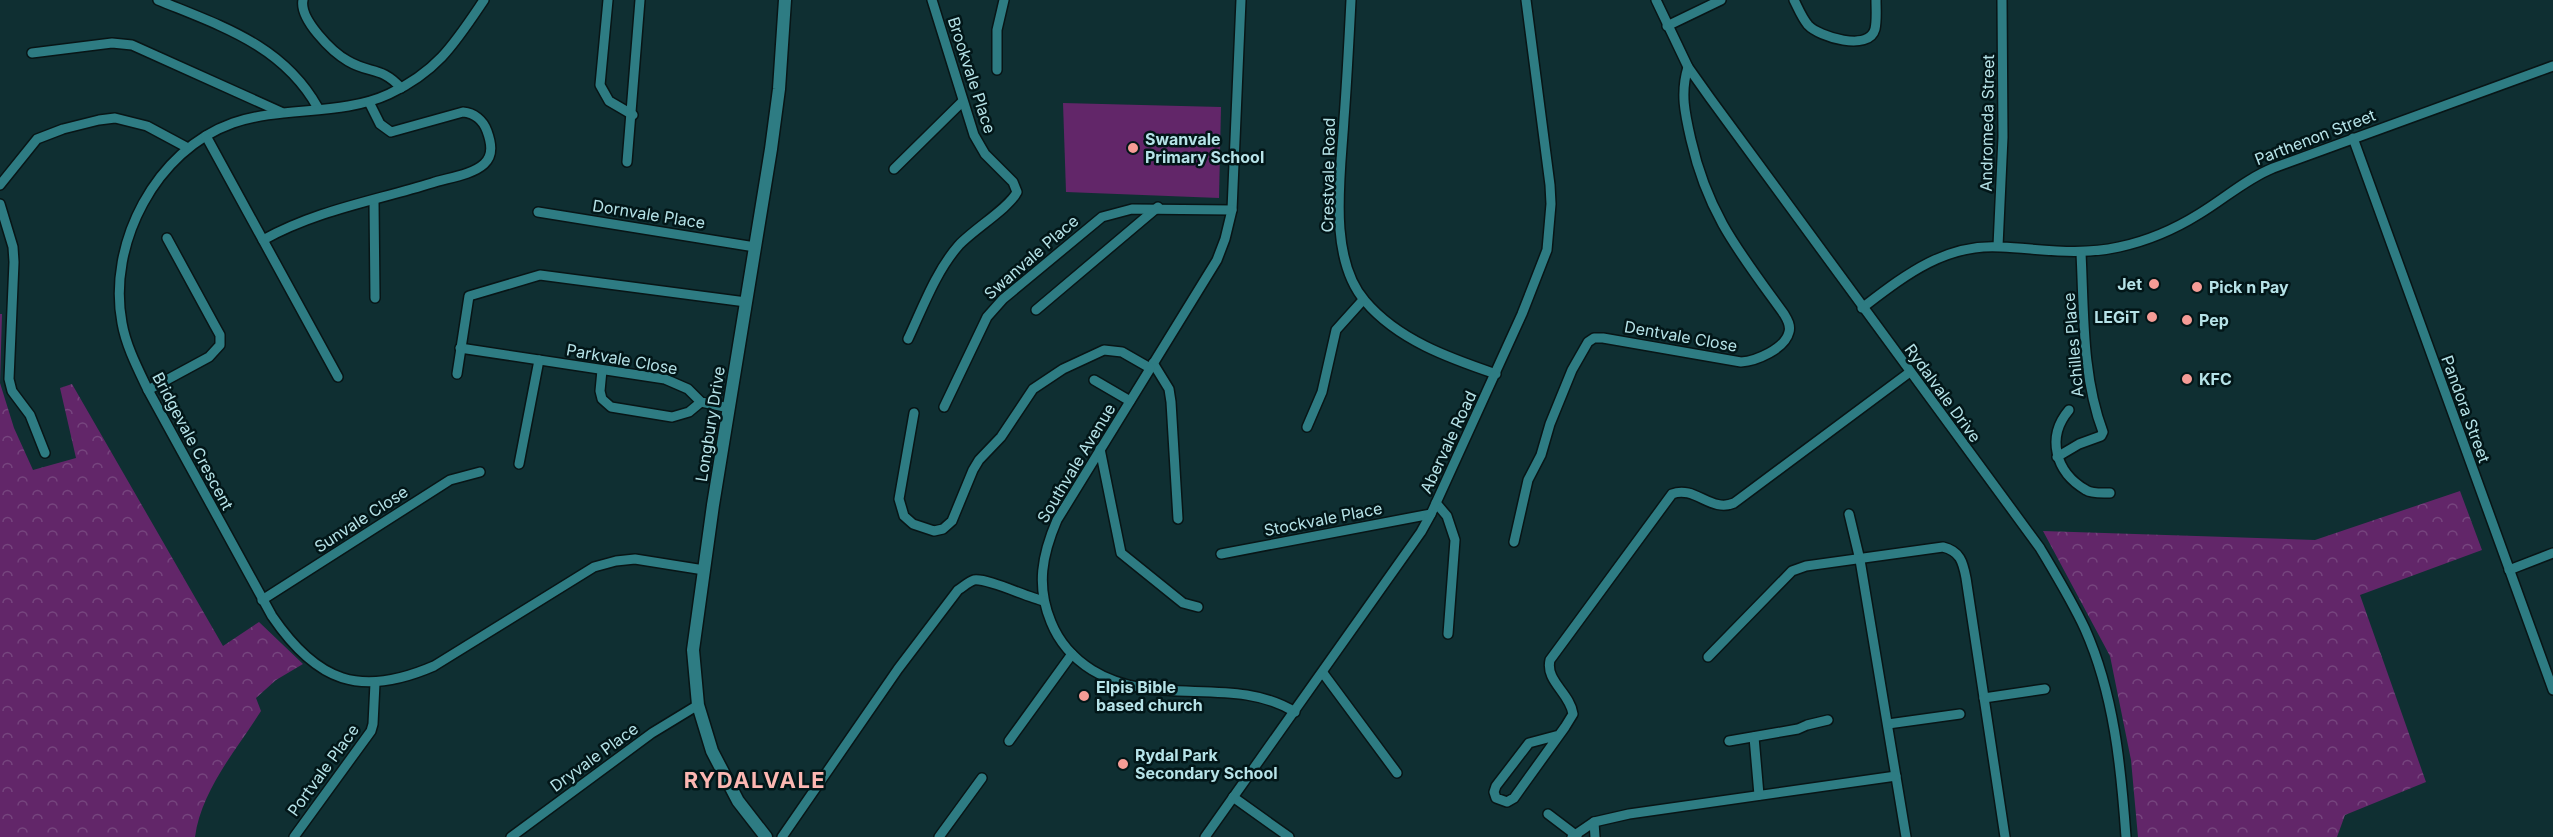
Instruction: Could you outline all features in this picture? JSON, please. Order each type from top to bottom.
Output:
[{"type":"street","points":[[158,0],[239,33],[259,45],[279,61],[303,86],[318,108]]},
{"type":"street","points":[[303,0],[302,10],[306,18],[339,54],[350,62],[387,74],[401,88]]},
{"type":"street","name":"Bridgevale Crescent","points":[[484,0],[438,63],[424,76],[401,88],[369,102],[283,113],[232,123],[188,148],[159,180],[141,208],[128,236],[122,267],[122,323],[133,357],[148,390],[262,600],[291,644],[334,675],[375,683],[413,675],[434,666],[569,580],[594,567],[635,559],[704,570]]},
{"type":"street","points":[[608,0],[600,85],[609,101],[633,115]]},
{"type":"street","points":[[627,162],[633,115],[640,0]]},
{"type":"street","name":"Longbury Drive","points":[[766,837],[738,801],[712,751],[698,705],[693,650],[779,89],[785,0]]},
{"type":"street","name":"Brookvale Place","points":[[908,339],[943,267],[958,246],[1015,196],[1016,188],[985,154],[974,135],[932,0]]},
{"type":"street","points":[[997,70],[998,30],[1004,0]]},
{"type":"street","name":"Southvale Avenue","points":[[1241,0],[1232,210],[1225,239],[1217,260],[1057,520],[1047,543],[1042,564],[1044,601],[1056,634],[1072,654],[1105,678],[1131,687],[1260,697],[1280,702],[1295,712]]},
{"type":"street","name":"Crestvale Road","points":[[1351,0],[1339,213],[1343,250],[1350,277],[1363,300],[1386,322],[1451,358],[1496,374]]},
{"type":"street","name":"Abervale Road","points":[[1205,837],[1408,552],[1431,514],[1540,272],[1547,250],[1551,212],[1546,146],[1526,0]]},
{"type":"street","name":"Rydalvale Drive","points":[[1656,0],[1688,67],[1862,308],[2040,548],[2066,590],[2086,631],[2103,682],[2119,756],[2126,837]]},
{"type":"street","points":[[1667,26],[1721,0]]},
{"type":"street","points":[[1794,0],[1808,25],[1815,30],[1833,38],[1862,40],[1872,34],[1875,28],[1876,0]]},
{"type":"street","name":"Andromeda Street","points":[[1998,246],[2003,127],[2002,0]]},
{"type":"street","points":[[32,53],[112,43],[132,45],[283,113]]},
{"type":"street","name":"Parthenon Street","points":[[1862,308],[1912,270],[1956,251],[1998,246],[2081,253],[2120,247],[2166,231],[2197,215],[2256,175],[2553,66]]},
{"type":"street","name":"Dentvale Close","points":[[1514,542],[1528,480],[1541,455],[1550,424],[1569,378],[1588,342],[1593,338],[1750,362],[1774,349],[1785,340],[1789,332],[1789,324],[1784,314],[1729,237],[1705,189],[1696,164],[1683,104],[1682,93],[1688,67]]},
{"type":"street","points":[[263,240],[308,218],[374,201],[476,169],[489,157],[491,147],[485,126],[471,113],[463,112],[391,132],[380,124],[369,102]]},
{"type":"street","points":[[894,168],[962,102]]},
{"type":"street","points":[[0,185],[37,139],[49,133],[99,120],[116,118],[147,126],[188,148]]},
{"type":"street","points":[[206,136],[338,377]]},
{"type":"street","name":"Pandora Street","points":[[2353,138],[2553,690]]},
{"type":"street","points":[[374,201],[375,298]]},
{"type":"street","points":[[0,204],[13,247],[14,262],[9,379],[12,391],[30,415],[45,453]]},
{"type":"street","points":[[1036,310],[1158,207]]},
{"type":"street","name":"Swanvale Place","points":[[945,407],[980,327],[1003,299],[1102,217],[1132,208],[1232,210]]},
{"type":"street","name":"Dornvale Place","points":[[538,212],[755,247]]},
{"type":"street","points":[[148,390],[209,357],[220,345],[220,335],[166,238]]},
{"type":"street","name":"Achilles Place","points":[[2057,457],[2079,444],[2101,436],[2103,432],[2096,412],[2086,347],[2081,253]]},
{"type":"street","points":[[457,374],[469,296],[540,275],[746,302]]},
{"type":"street","points":[[1307,427],[1322,392],[1336,330],[1363,300]]},
{"type":"street","name":"Parkvale Close","points":[[460,348],[680,384],[701,402],[729,408]]},
{"type":"street","points":[[914,413],[899,499],[904,516],[913,525],[934,531],[948,525],[952,520],[979,460],[1001,437],[1033,389],[1063,369],[1104,350],[1122,352],[1152,365],[1168,389],[1171,402],[1178,519]]},
{"type":"street","points":[[519,464],[539,360]]},
{"type":"street","points":[[602,370],[600,391],[602,399],[611,407],[672,417],[689,412],[701,402]]},
{"type":"street","points":[[1559,735],[1529,743],[1496,786],[1494,792],[1496,798],[1507,802],[1514,798],[1559,735],[1573,714],[1572,706],[1550,674],[1550,660],[1672,494],[1681,490],[1719,506],[1734,503],[1910,372]]},
{"type":"street","name":"Southvale Avenue","points":[[1094,380],[1130,401]]},
{"type":"street","points":[[2069,410],[2059,421],[2054,441],[2057,457],[2067,473],[2088,492],[2110,493]]},
{"type":"street","points":[[1100,449],[1121,553],[1183,603],[1198,607]]},
{"type":"street","name":"Sunvale Close","points":[[262,600],[450,480],[480,471]]},
{"type":"street","points":[[1436,503],[1453,527],[1455,540],[1448,634]]},
{"type":"street","name":"Stockvale Place","points":[[1221,554],[1431,514]]},
{"type":"street","points":[[1849,514],[1860,560],[1906,837]]},
{"type":"street","points":[[1708,657],[1792,571],[1806,566],[1943,547],[1957,553],[1966,578],[2005,837]]},
{"type":"street","points":[[2509,570],[2553,554]]},
{"type":"street","points":[[782,837],[901,665],[957,590],[970,582],[987,580],[1028,598],[1044,601]]},
{"type":"street","points":[[1009,741],[1072,654]]},
{"type":"street","points":[[1323,673],[1396,773]]},
{"type":"street","name":"Portvale Place","points":[[294,837],[370,731],[373,724],[375,683]]},
{"type":"street","points":[[1983,698],[2045,689]]},
{"type":"street","name":"Dryvale Place","points":[[511,837],[652,733],[698,705]]},
{"type":"street","points":[[1888,724],[1960,714]]},
{"type":"street","points":[[1729,741],[1797,729],[1828,720]]},
{"type":"street","points":[[1754,737],[1759,795]]},
{"type":"street","points":[[1548,814],[1575,836],[1594,822],[1629,814],[1896,776]]},
{"type":"street","points":[[939,837],[982,778]]},
{"type":"street","points":[[1233,797],[1289,837]]},
{"type":"street","points":[[1594,822],[1595,837]]},
{"type":"green space","points":[[1063,103],[1221,107],[1219,198],[1066,192]]},
{"type":"green space","points":[[0,314],[2,314],[0,383]]},
{"type":"green space","points":[[0,383],[14,428],[33,470],[76,458],[60,388],[72,384],[223,646],[259,622],[303,664],[276,680],[256,698],[261,711],[212,787],[204,803],[195,837],[0,837]]},
{"type":"green space","points":[[2460,491],[2482,550],[2360,595],[2426,782],[2345,815],[2337,837],[2138,837],[2131,760],[2110,656],[2043,531],[2315,540]]},
{"type":"place","name":"Swanvale Primary School","points":[[1133,148]]},
{"type":"place","name":"Jet","points":[[2154,284]]},
{"type":"place","name":"Pick n Pay","points":[[2197,287]]},
{"type":"place","name":"LEGiT","points":[[2152,317]]},
{"type":"place","name":"Pep","points":[[2187,320]]},
{"type":"place","name":"KFC","points":[[2187,379]]},
{"type":"place","name":"Elpis Bible based church","points":[[1084,696]]},
{"type":"place","name":"Rydal Park Secondary School","points":[[1123,764]]},
{"type":"district","name":"RYDALVALE","points":[[755,780]]}]
